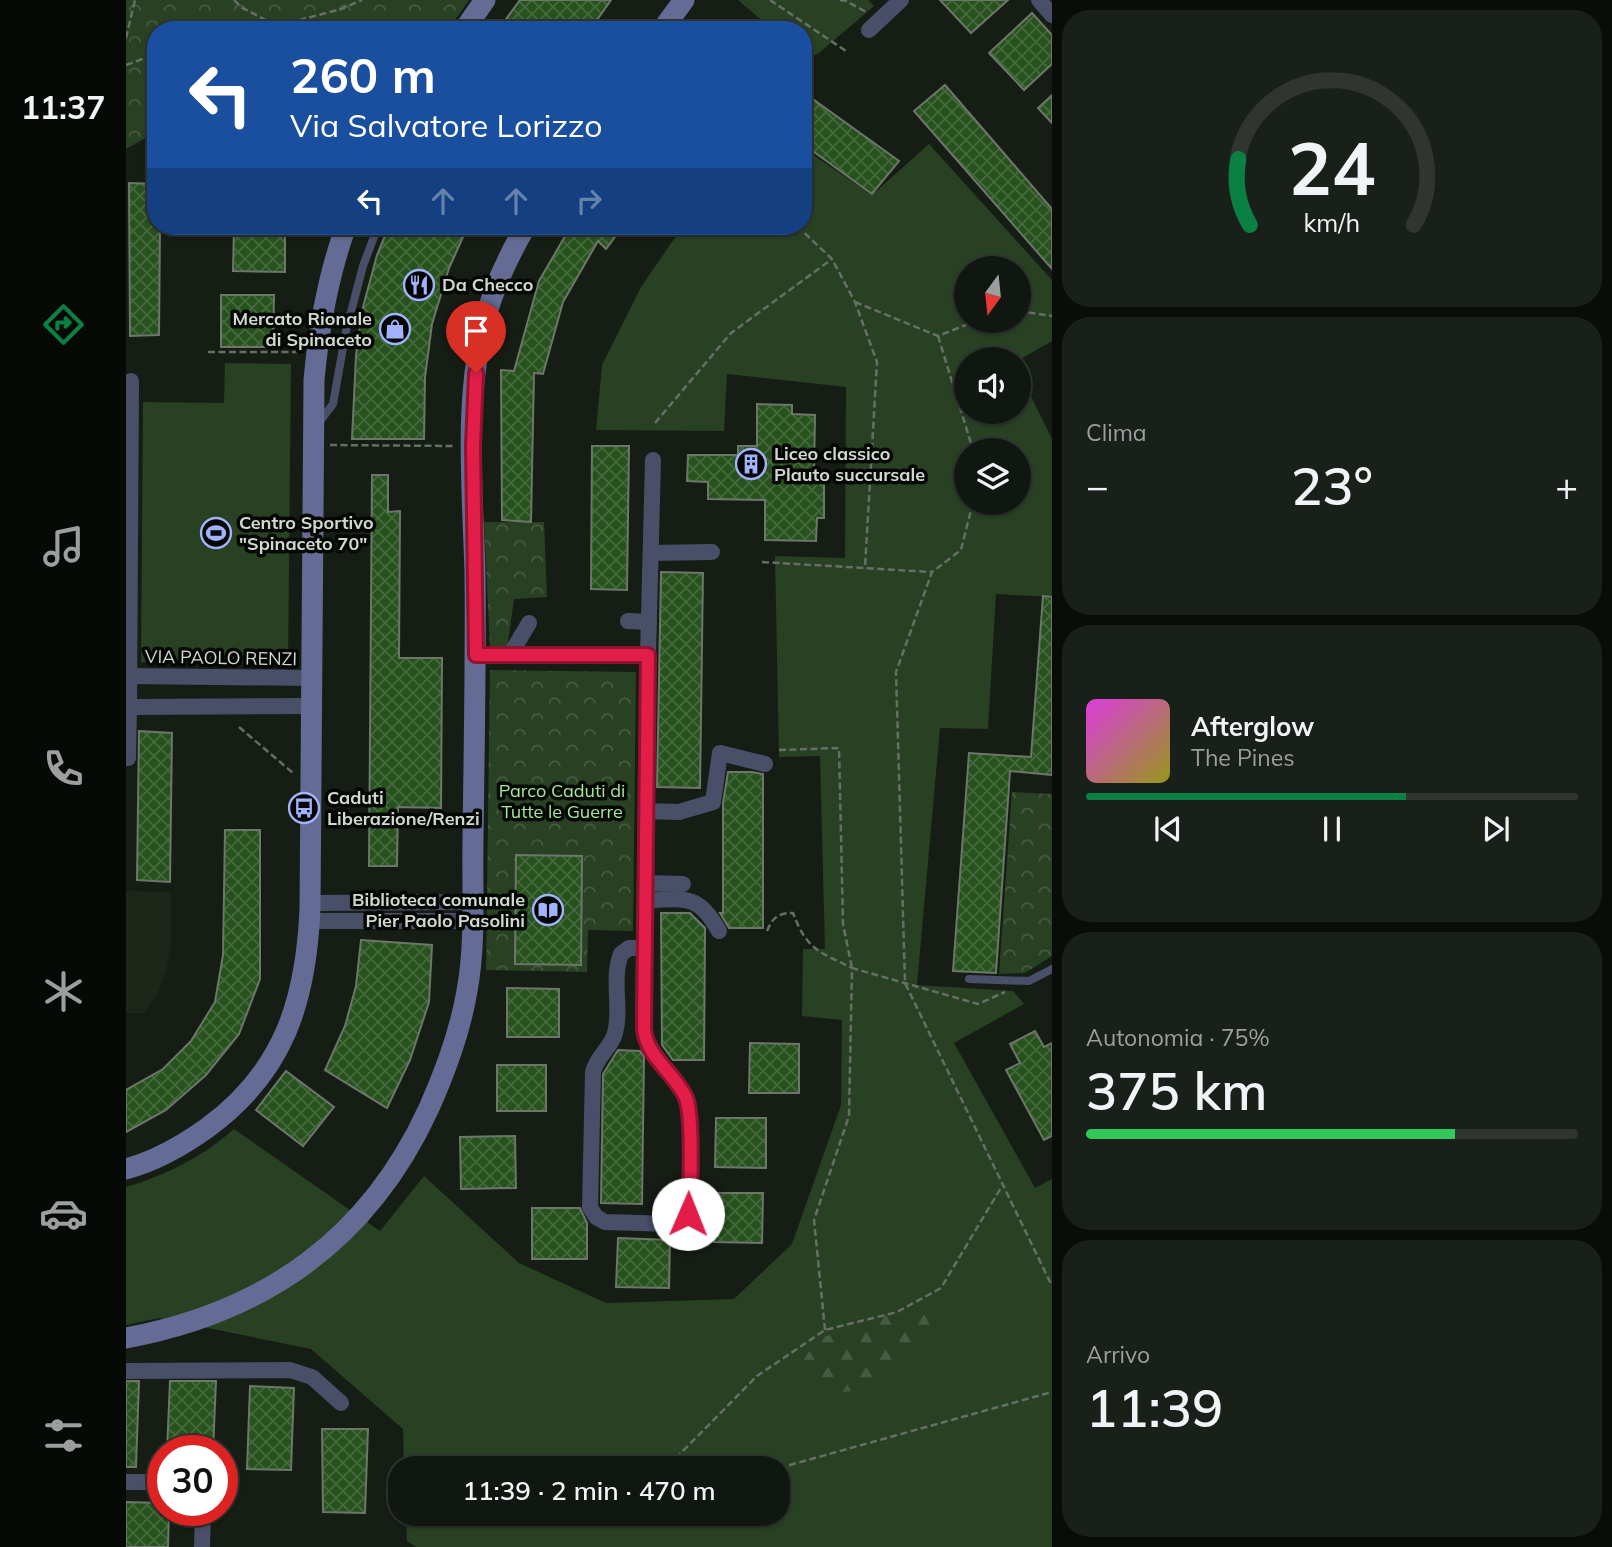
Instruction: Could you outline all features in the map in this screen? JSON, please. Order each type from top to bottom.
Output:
[{"type":"street","points":[[465,21],[485,0]]},
{"type":"street","points":[[669,21],[684,0]]},
{"type":"street","points":[[874,25],[901,0]]},
{"type":"street","points":[[1039,0],[1052,15]]},
{"type":"street","points":[[126,1169],[158,1157],[201,1131],[237,1104],[263,1074],[282,1043],[293,1017],[304,975],[310,912],[318,437],[316,353],[330,274],[343,235]]},
{"type":"street","points":[[126,1338],[175,1328],[260,1294],[324,1251],[363,1212],[406,1155],[446,1069],[459,1029],[467,987],[473,912],[475,383],[483,329],[504,264],[521,235]]},
{"type":"street","name":"VIA PAOLO RENZI","points":[[126,758],[129,707],[131,381]]},
{"type":"street","points":[[644,948],[629,948],[621,954],[617,967],[615,1034],[593,1072],[590,1207],[596,1217],[605,1222],[673,1224],[684,1220],[688,1211],[689,1114],[684,1094],[646,1042],[643,1024],[653,460]]},
{"type":"street","points":[[651,553],[712,552]]},
{"type":"street","points":[[628,621],[649,622]]},
{"type":"street","points":[[510,655],[529,623]]},
{"type":"street","points":[[476,655],[648,655]]},
{"type":"street","name":"VIA PAOLO RENZI","points":[[129,676],[312,678]]},
{"type":"street","points":[[129,707],[312,706]]},
{"type":"street","points":[[646,811],[679,812],[713,802],[720,753],[765,764]]},
{"type":"street","points":[[645,883],[683,884]]},
{"type":"street","points":[[645,900],[684,900],[696,903],[709,913],[719,931]]},
{"type":"street","points":[[310,912],[473,912]]},
{"type":"street","points":[[126,1371],[290,1370],[312,1377],[341,1403]]},
{"type":"street","points":[[126,1482],[147,1482]]},
{"type":"street","points":[[202,1526],[202,1547]]},
{"type":"lane","points":[[318,437],[333,404],[346,331],[363,266],[375,235]]},
{"type":"lane","points":[[969,979],[1030,981],[1052,969]]},
{"type":"path","points":[[126,38],[135,0]]},
{"type":"path","points":[[234,0],[241,7],[268,21]]},
{"type":"path","points":[[296,21],[341,9],[362,0]]},
{"type":"path","points":[[771,0],[802,21]]},
{"type":"path","points":[[840,0],[846,1],[874,25]]},
{"type":"path","points":[[812,28],[846,51]]},
{"type":"path","points":[[126,65],[147,57]]},
{"type":"path","points":[[807,235],[832,259],[855,302],[877,362],[865,567]]},
{"type":"path","points":[[655,423],[731,333],[832,259]]},
{"type":"path","points":[[855,302],[939,337],[954,330]]},
{"type":"path","points":[[1031,313],[1052,316]]},
{"type":"path","points":[[939,337],[968,438]]},
{"type":"path","points":[[208,352],[316,353]]},
{"type":"path","points":[[318,437],[473,446]]},
{"type":"path","points":[[970,515],[961,550],[932,572],[895,673],[905,983],[1052,1286]]},
{"type":"path","points":[[762,562],[932,572]]},
{"type":"path","points":[[239,727],[311,789]]},
{"type":"path","points":[[779,750],[839,748],[843,924],[852,968],[849,1116],[814,1220],[825,1330]]},
{"type":"path","points":[[767,931],[772,919],[781,913],[793,913],[802,936],[813,949],[852,968],[978,1004],[1004,993]]},
{"type":"path","points":[[678,1456],[757,1376],[825,1330],[897,1312],[941,1288],[1002,1186]]},
{"type":"path","points":[[790,1465],[1052,1392]]},
{"type":"shaded area","points":[[126,891],[171,892],[171,945],[166,970],[158,993],[144,1013],[126,1013]]},
{"type":"green space","points":[[126,0],[469,0],[454,21],[147,21],[147,137],[126,149]]},
{"type":"green space","points":[[738,0],[868,0],[874,6],[812,57],[812,21],[762,21]]},
{"type":"green space","points":[[929,144],[1030,256],[954,256],[954,333],[1031,333],[1031,257],[1052,280],[1052,341],[1031,353],[1031,347],[954,347],[954,424],[1031,424],[1031,396],[1052,439],[1052,597],[996,594],[988,729],[940,728],[917,985],[1013,991],[1024,1004],[954,1043],[1035,1188],[1052,1179],[1052,1547],[416,1547],[407,1541],[406,1526],[790,1526],[790,1456],[404,1456],[403,1429],[311,1349],[159,1318],[126,1325],[126,1187],[183,1164],[234,1129],[380,1231],[424,1176],[519,1263],[606,1303],[734,1299],[792,1244],[841,1105],[842,1020],[802,1016],[803,949],[825,949],[820,756],[779,757],[775,556],[845,558],[846,387],[727,374],[724,431],[596,430],[602,365],[641,287],[677,235],[812,235],[812,154],[872,195]]},
{"type":"green space","name":"Centro Sportivo \"Spinaceto 70\"","points":[[225,363],[291,364],[288,664],[141,662],[143,402],[224,403]]},
{"type":"green space","points":[[484,522],[544,522],[547,597],[514,599],[507,649],[490,648]]},
{"type":"green space","name":"Parco Caduti di Tutte le Guerre","points":[[490,670],[636,672],[633,931],[588,930],[587,972],[486,970]]},
{"type":"green space","points":[[1012,792],[1052,794],[1052,956],[1025,973],[999,974]]},
{"type":"green space","points":[[890,1314],[925,1314],[933,1331],[921,1352],[877,1389],[831,1393],[804,1359],[818,1339]]},
{"type":"building","points":[[520,0],[611,0],[596,21],[505,21]]},
{"type":"building","points":[[940,0],[1008,0],[971,33]]},
{"type":"building","points":[[1032,13],[1052,35],[1052,64],[1024,90],[989,53]]},
{"type":"building","points":[[945,85],[1052,209],[1052,269],[914,111]]},
{"type":"building","points":[[1052,95],[1052,123],[1038,108]]},
{"type":"building","points":[[812,98],[899,161],[872,194],[812,151]]},
{"type":"building","points":[[129,183],[147,184],[147,235],[160,235],[159,335],[130,336]]},
{"type":"building","points":[[234,235],[285,235],[285,272],[233,271]]},
{"type":"building","name":"Mercato Rionale di Spinaceto","points":[[385,235],[464,235],[449,268],[432,324],[425,377],[424,439],[352,439],[356,355],[362,311]]},
{"type":"building","points":[[566,235],[616,235],[606,249],[598,241],[563,302],[543,374],[534,373],[531,522],[502,520],[501,370],[514,371],[539,281]]},
{"type":"building","points":[[221,295],[274,295],[273,347],[221,347]]},
{"type":"building","name":"Liceo classico Plauto succursale","points":[[757,404],[792,405],[792,414],[815,415],[814,473],[824,474],[824,518],[817,518],[816,541],[765,540],[765,500],[708,499],[708,482],[687,481],[688,455],[738,455],[738,446],[757,446]]},
{"type":"building","points":[[592,446],[629,446],[627,590],[591,589]]},
{"type":"building","points":[[372,475],[388,475],[388,512],[400,511],[399,658],[442,658],[441,808],[398,807],[397,866],[369,866]]},
{"type":"building","points":[[661,572],[703,573],[700,788],[657,787]]},
{"type":"building","points":[[1043,596],[1052,597],[1052,775],[1010,771],[996,973],[953,971],[969,753],[1031,757]]},
{"type":"building","points":[[139,731],[172,733],[170,882],[137,880]]},
{"type":"building","points":[[728,772],[763,774],[763,928],[729,928],[720,913],[723,913],[723,803]]},
{"type":"building","points":[[225,830],[260,830],[260,979],[239,1034],[206,1075],[166,1110],[126,1132],[126,1090],[163,1069],[191,1041],[215,1002],[223,955]]},
{"type":"building","name":"Biblioteca comunale Pier Paolo Pasolini","points":[[516,855],[582,856],[581,965],[515,964]]},
{"type":"building","points":[[661,913],[690,913],[705,928],[704,1060],[673,1060],[662,1045]]},
{"type":"building","points":[[361,940],[432,945],[429,1002],[410,1060],[387,1108],[325,1070],[345,1026],[356,986]]},
{"type":"building","points":[[507,988],[559,989],[559,1037],[507,1037]]},
{"type":"building","points":[[1035,1031],[1044,1047],[1052,1043],[1052,1136],[1044,1140],[1006,1070],[1020,1063],[1010,1044]]},
{"type":"building","points":[[750,1043],[799,1044],[799,1093],[749,1093]]},
{"type":"building","points":[[618,1050],[640,1051],[644,1057],[642,1204],[601,1203],[603,1074]]},
{"type":"building","points":[[497,1065],[546,1065],[546,1111],[497,1111]]},
{"type":"building","points":[[286,1071],[334,1107],[303,1146],[256,1110]]},
{"type":"building","points":[[716,1118],[766,1118],[766,1168],[715,1167]]},
{"type":"building","points":[[515,1136],[516,1188],[461,1189],[460,1137]]},
{"type":"building","points":[[715,1193],[763,1193],[762,1243],[714,1242]]},
{"type":"building","points":[[532,1208],[580,1208],[587,1223],[587,1259],[532,1259]]},
{"type":"building","points":[[618,1238],[670,1240],[669,1288],[616,1287]]},
{"type":"building","points":[[126,1381],[139,1381],[136,1467],[126,1467]]},
{"type":"building","points":[[170,1381],[216,1381],[214,1435],[168,1435]]},
{"type":"building","points":[[250,1386],[294,1388],[291,1470],[247,1469]]},
{"type":"building","points":[[322,1429],[368,1429],[365,1513],[323,1512]]},
{"type":"building","points":[[126,1502],[147,1503],[147,1526],[169,1526],[168,1547],[126,1547]]},
{"type":"place","name":"Da Checco","points":[[419,285]]},
{"type":"place","name":"Mercato Rionale di Spinaceto","points":[[395,329]]},
{"type":"place","name":"Liceo classico Plauto succursale","points":[[751,464]]},
{"type":"place","name":"Centro Sportivo \"Spinaceto 70\"","points":[[216,533]]},
{"type":"place","name":"Caduti Liberazione/Renzi","points":[[304,808]]},
{"type":"place","name":"Biblioteca comunale Pier Paolo Pasolini","points":[[548,910]]},
{"type":"route","points":[[476,373],[473,446],[476,655],[648,655],[644,1029],[646,1042],[654,1056],[686,1099],[689,1128],[688,1214]]}]
